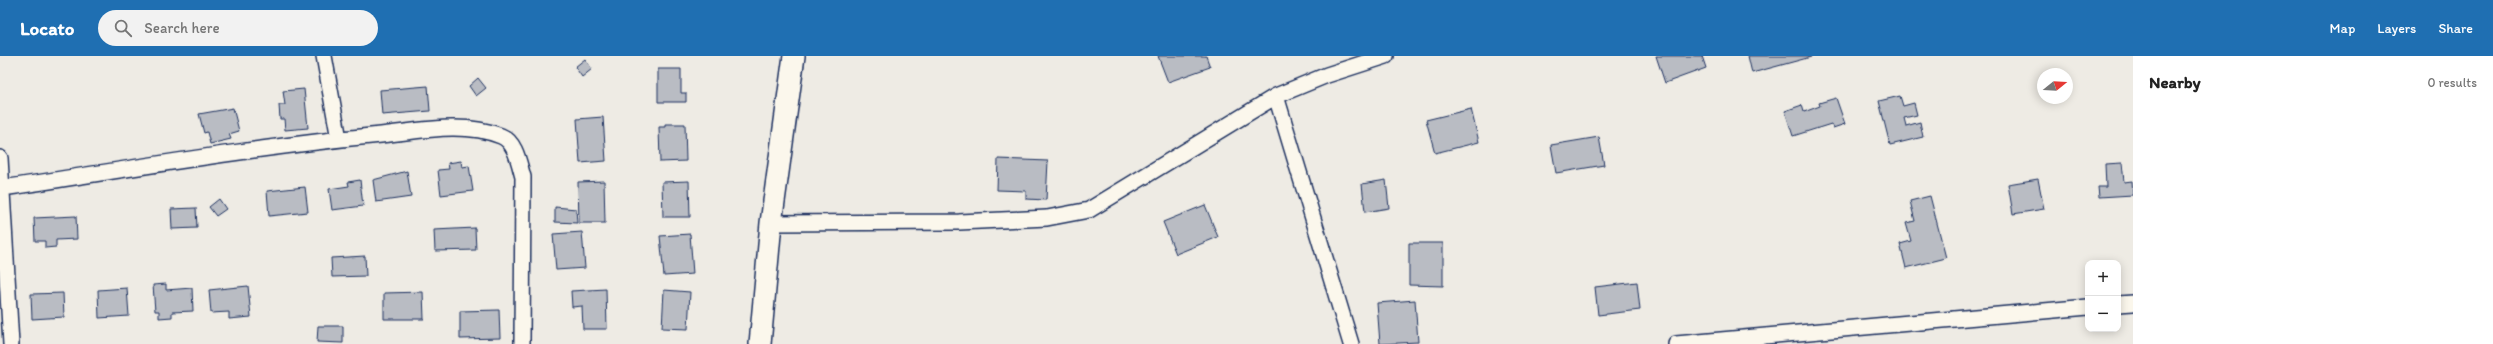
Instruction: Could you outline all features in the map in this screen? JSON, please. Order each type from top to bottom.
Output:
[{"type":"main road","points":[[760,344],[772,223],[794,56]]},
{"type":"street","points":[[324,56],[339,139]]},
{"type":"street","points":[[772,223],[959,222],[1047,218],[1089,210],[1276,96],[1327,75],[1386,56]]},
{"type":"street","points":[[1276,96],[1351,344]]},
{"type":"street","points":[[3,188],[339,139],[440,129],[478,130],[503,136],[515,150],[523,177],[522,344]]},
{"type":"street","points":[[0,158],[3,188],[11,344]]},
{"type":"street","points":[[2121,304],[2133,303]]},
{"type":"street","points":[[1676,344],[2085,307]]},
{"type":"building","points":[[1158,56],[1206,56],[1210,67],[1168,82]]},
{"type":"building","points":[[1656,56],[1702,56],[1706,68],[1665,83]]},
{"type":"building","points":[[1748,56],[1811,56],[1811,57],[1752,73]]},
{"type":"building","points":[[585,59],[592,69],[582,77],[575,67]]},
{"type":"building","points":[[658,69],[681,69],[681,93],[686,93],[686,102],[658,102]]},
{"type":"building","points":[[478,78],[486,88],[476,96],[469,86]]},
{"type":"building","points":[[428,86],[430,111],[382,115],[380,90]]},
{"type":"building","points":[[304,89],[308,128],[285,130],[284,119],[280,119],[279,105],[285,105],[283,91]]},
{"type":"building","points":[[1900,96],[1903,106],[1914,103],[1917,115],[1904,118],[1906,126],[1920,122],[1923,137],[1890,145],[1879,101]]},
{"type":"building","points":[[1836,98],[1845,124],[1833,128],[1831,124],[1793,136],[1785,111],[1802,105],[1804,112],[1820,106],[1819,103]]},
{"type":"building","points":[[233,108],[239,131],[229,134],[231,139],[210,144],[207,132],[204,133],[199,114]]},
{"type":"building","points":[[1471,109],[1479,142],[1435,153],[1426,120]]},
{"type":"building","points":[[603,117],[606,161],[580,163],[577,119]]},
{"type":"building","points":[[665,124],[685,124],[686,161],[660,162],[659,127],[665,127]]},
{"type":"building","points":[[1599,137],[1604,165],[1556,173],[1551,145]]},
{"type":"building","points":[[998,159],[1048,161],[1046,200],[1026,199],[1026,191],[997,190]]},
{"type":"building","points":[[461,161],[462,167],[469,166],[473,191],[441,195],[438,170],[449,169],[448,163]]},
{"type":"building","points":[[2122,163],[2124,182],[2132,181],[2133,195],[2099,197],[2098,187],[2106,187],[2105,164]]},
{"type":"building","points":[[407,171],[411,197],[376,202],[373,180]]},
{"type":"building","points":[[2038,179],[2044,209],[2013,214],[2008,184]]},
{"type":"building","points":[[360,180],[363,206],[332,210],[329,189],[349,186],[348,182]]},
{"type":"building","points":[[1386,180],[1389,208],[1365,212],[1362,184]]},
{"type":"building","points":[[604,181],[605,223],[579,223],[578,182]]},
{"type":"building","points":[[689,181],[690,217],[663,217],[662,182]]},
{"type":"building","points":[[305,187],[308,212],[269,216],[267,191]]},
{"type":"building","points":[[1930,196],[1946,258],[1906,268],[1900,244],[1911,241],[1906,223],[1915,221],[1910,201]]},
{"type":"building","points":[[219,199],[226,209],[216,216],[209,207]]},
{"type":"building","points":[[1205,205],[1218,237],[1176,254],[1163,222]]},
{"type":"building","points":[[555,207],[576,209],[577,223],[555,222]]},
{"type":"building","points":[[196,208],[197,228],[172,229],[171,209]]},
{"type":"building","points":[[76,216],[77,239],[56,240],[56,247],[45,248],[45,241],[35,241],[34,218]]},
{"type":"building","points":[[475,228],[476,250],[435,251],[434,230]]},
{"type":"building","points":[[582,232],[585,268],[556,270],[553,234]]},
{"type":"building","points":[[690,234],[693,274],[664,276],[660,236]]},
{"type":"building","points":[[1409,243],[1443,243],[1443,286],[1409,285]]},
{"type":"building","points":[[365,256],[366,276],[332,277],[331,258]]},
{"type":"building","points":[[1637,282],[1640,310],[1598,315],[1595,287]]},
{"type":"building","points":[[166,284],[166,290],[192,288],[193,311],[172,312],[172,317],[159,318],[159,311],[155,311],[153,285]]},
{"type":"building","points":[[248,286],[251,317],[229,319],[229,312],[211,313],[209,290]]},
{"type":"building","points":[[127,288],[129,316],[99,318],[98,290]]},
{"type":"building","points":[[606,289],[607,329],[583,329],[582,306],[572,307],[571,291]]},
{"type":"building","points":[[664,290],[690,292],[688,329],[662,328]]},
{"type":"building","points":[[423,292],[424,319],[384,319],[384,293]]},
{"type":"building","points":[[63,293],[64,317],[32,319],[31,294]]},
{"type":"building","points":[[1415,300],[1418,342],[1380,344],[1377,303]]},
{"type":"building","points":[[499,310],[500,338],[460,339],[460,311]]},
{"type":"building","points":[[318,326],[343,326],[343,343],[317,342]]}]
